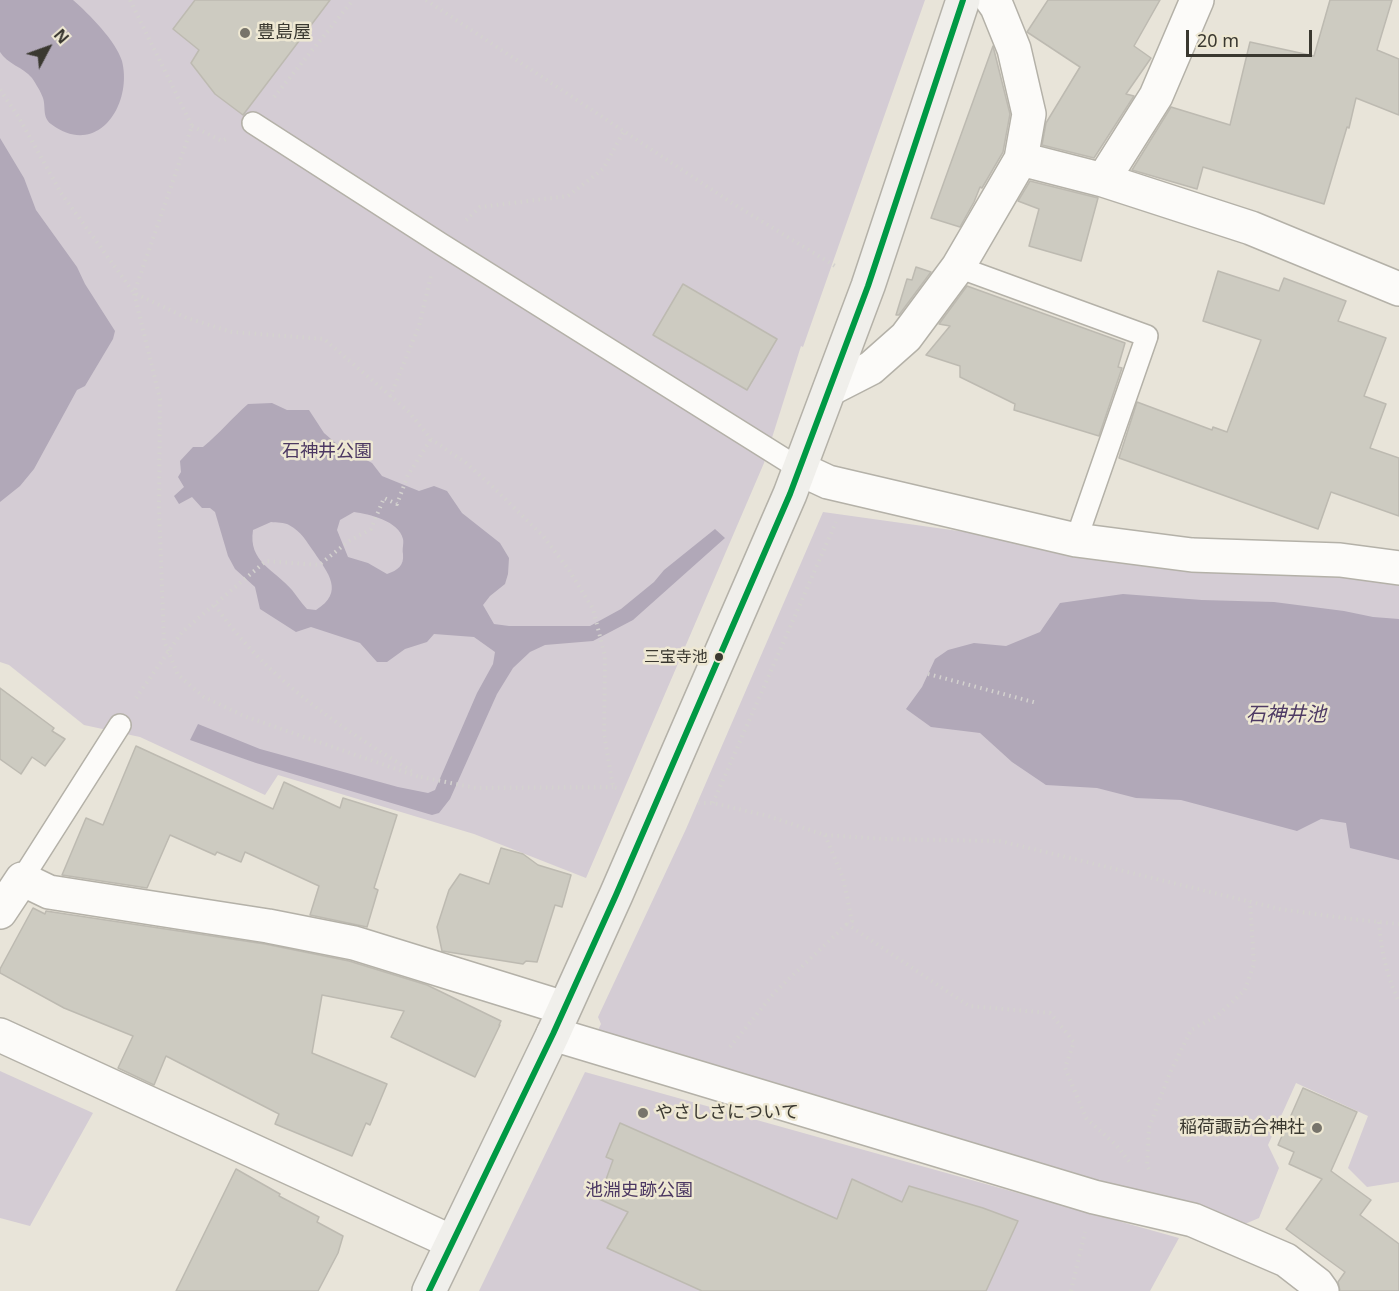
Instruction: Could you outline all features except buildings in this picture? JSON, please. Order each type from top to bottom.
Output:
[{"type":"main road","points":[[429,1291],[559,1021],[659,798],[800,469],[868,286],[963,0]]},
{"type":"street","points":[[830,389],[872,368],[906,337],[958,267],[1021,159],[1029,114],[1014,50],[998,7],[992,0]]},
{"type":"street","points":[[1103,180],[1156,96],[1197,0]]},
{"type":"street","points":[[1021,159],[1103,180],[1251,228],[1399,289]]},
{"type":"street","points":[[800,469],[828,482],[1076,540],[1192,555],[1340,560],[1399,568]]},
{"type":"street","points":[[0,912],[22,879],[49,891],[268,926],[354,943],[559,1021],[697,1077],[1094,1197],[1192,1220],[1286,1260],[1317,1284],[1322,1291]]},
{"type":"street","points":[[0,1035],[452,1242]]},
{"type":"lane","points":[[253,123],[800,469]]},
{"type":"lane","points":[[958,267],[1147,336],[1076,540]]},
{"type":"lane","points":[[22,879],[120,725]]},
{"type":"path","points":[[130,0],[192,126],[222,141],[253,123],[353,0]]},
{"type":"path","points":[[426,0],[732,203],[868,286]]},
{"type":"path","points":[[0,90],[18,116],[62,193],[134,293],[160,399],[159,507],[164,642],[178,675],[204,697],[244,716],[422,778],[463,787],[613,787],[631,792]]},
{"type":"path","points":[[134,293],[192,126]]},
{"type":"path","points":[[134,293],[187,318],[232,332],[324,339],[408,411],[431,439],[466,463],[494,488],[543,536],[569,570],[592,609],[605,656],[604,734],[613,787]]},
{"type":"path","points":[[132,705],[182,632],[266,561],[319,565],[349,542],[371,529],[384,498],[397,504],[408,475],[431,439]]},
{"type":"path","points":[[713,804],[839,516]]},
{"type":"path","points":[[215,605],[231,628],[282,680],[364,743],[422,778]]},
{"type":"path","points":[[928,674],[1038,703]]},
{"type":"path","points":[[694,802],[768,816],[825,835],[883,839],[1000,841],[1280,909],[1399,924]]},
{"type":"path","points":[[697,1077],[734,1044],[775,992],[852,921],[843,878],[825,835]]},
{"type":"path","points":[[1167,1214],[1147,1164],[1149,1128],[1169,1075],[1191,1030],[1217,1016],[1245,990],[1254,964],[1250,902]]},
{"type":"path","points":[[1379,922],[1381,950],[1391,985],[1399,1002]]},
{"type":"path","points":[[848,924],[969,1006],[1050,1013],[1074,1042],[1065,1068],[1086,1118],[1116,1145],[1136,1170]]},
{"type":"path","points":[[1141,1167],[1147,1164]]},
{"type":"path","points":[[1071,1291],[1094,1197]]},
{"type":"green space","name":"石神井公園","points":[[0,0],[925,0],[803,347],[801,346],[764,463],[586,878],[474,834],[278,775],[265,795],[140,737],[84,725],[9,665],[0,662]]},
{"type":"green space","points":[[823,512],[1073,547],[1399,576],[1399,1182],[1367,1187],[1348,1168],[1368,1116],[1296,1083],[1268,1145],[1279,1168],[1259,1218],[1233,1229],[596,1034],[601,1024],[598,1017],[686,829]]},
{"type":"green space","points":[[0,1071],[93,1113],[30,1226],[0,1218]]},
{"type":"green space","name":"池淵史跡公園","points":[[585,1072],[1179,1238],[1150,1291],[479,1291]]},
{"type":"water","points":[[0,0],[73,0],[101,28],[114,45],[122,61],[124,78],[122,94],[108,122],[97,131],[83,135],[68,133],[48,121],[43,98],[32,78],[0,52]]},
{"type":"water","points":[[0,138],[24,178],[36,210],[77,267],[85,284],[115,331],[113,339],[85,386],[77,390],[34,469],[20,486],[0,502]]},
{"type":"water","points":[[272,403],[287,410],[309,410],[324,433],[338,445],[372,463],[382,476],[419,491],[434,486],[447,491],[462,513],[500,543],[509,558],[505,584],[483,605],[494,624],[590,626],[621,609],[654,582],[664,570],[715,529],[725,538],[633,620],[593,641],[545,645],[530,652],[513,668],[497,694],[450,799],[439,813],[432,815],[256,763],[190,740],[198,724],[260,749],[428,793],[435,790],[477,693],[493,664],[495,652],[474,637],[434,634],[427,642],[405,649],[387,662],[377,662],[360,643],[311,627],[296,632],[260,609],[255,587],[235,569],[228,556],[215,512],[210,508],[202,508],[192,497],[179,504],[174,496],[184,487],[178,477],[181,472],[180,461],[193,447],[203,447],[248,404]],"holes":[[[354,512],[383,520],[396,527],[403,541],[403,558],[397,569],[387,574],[368,563],[348,557],[337,530],[340,520]],[[271,522],[287,524],[297,531],[306,540],[324,567],[332,589],[325,603],[316,610],[307,609],[292,590],[258,558],[254,550],[253,530]]]},
{"type":"water","name":"石神井池","points":[[1123,594],[1202,600],[1274,602],[1399,619],[1399,860],[1350,848],[1346,823],[1321,819],[1297,831],[1181,800],[1136,798],[1097,788],[1046,785],[1012,762],[980,733],[931,727],[906,709],[922,687],[935,659],[948,650],[974,643],[1006,646],[1040,632],[1060,603]]},
{"type":"transit line","points":[[429,1291],[553,1034],[616,895],[790,494],[868,286],[963,0]]},
{"type":"place","name":"豊島屋","points":[[245,33]]},
{"type":"place","name":"三宝寺池","points":[[719,657]]},
{"type":"place","name":"やさしさについて","points":[[643,1113]]},
{"type":"place","name":"稲荷諏訪合神社","points":[[1317,1128]]}]
